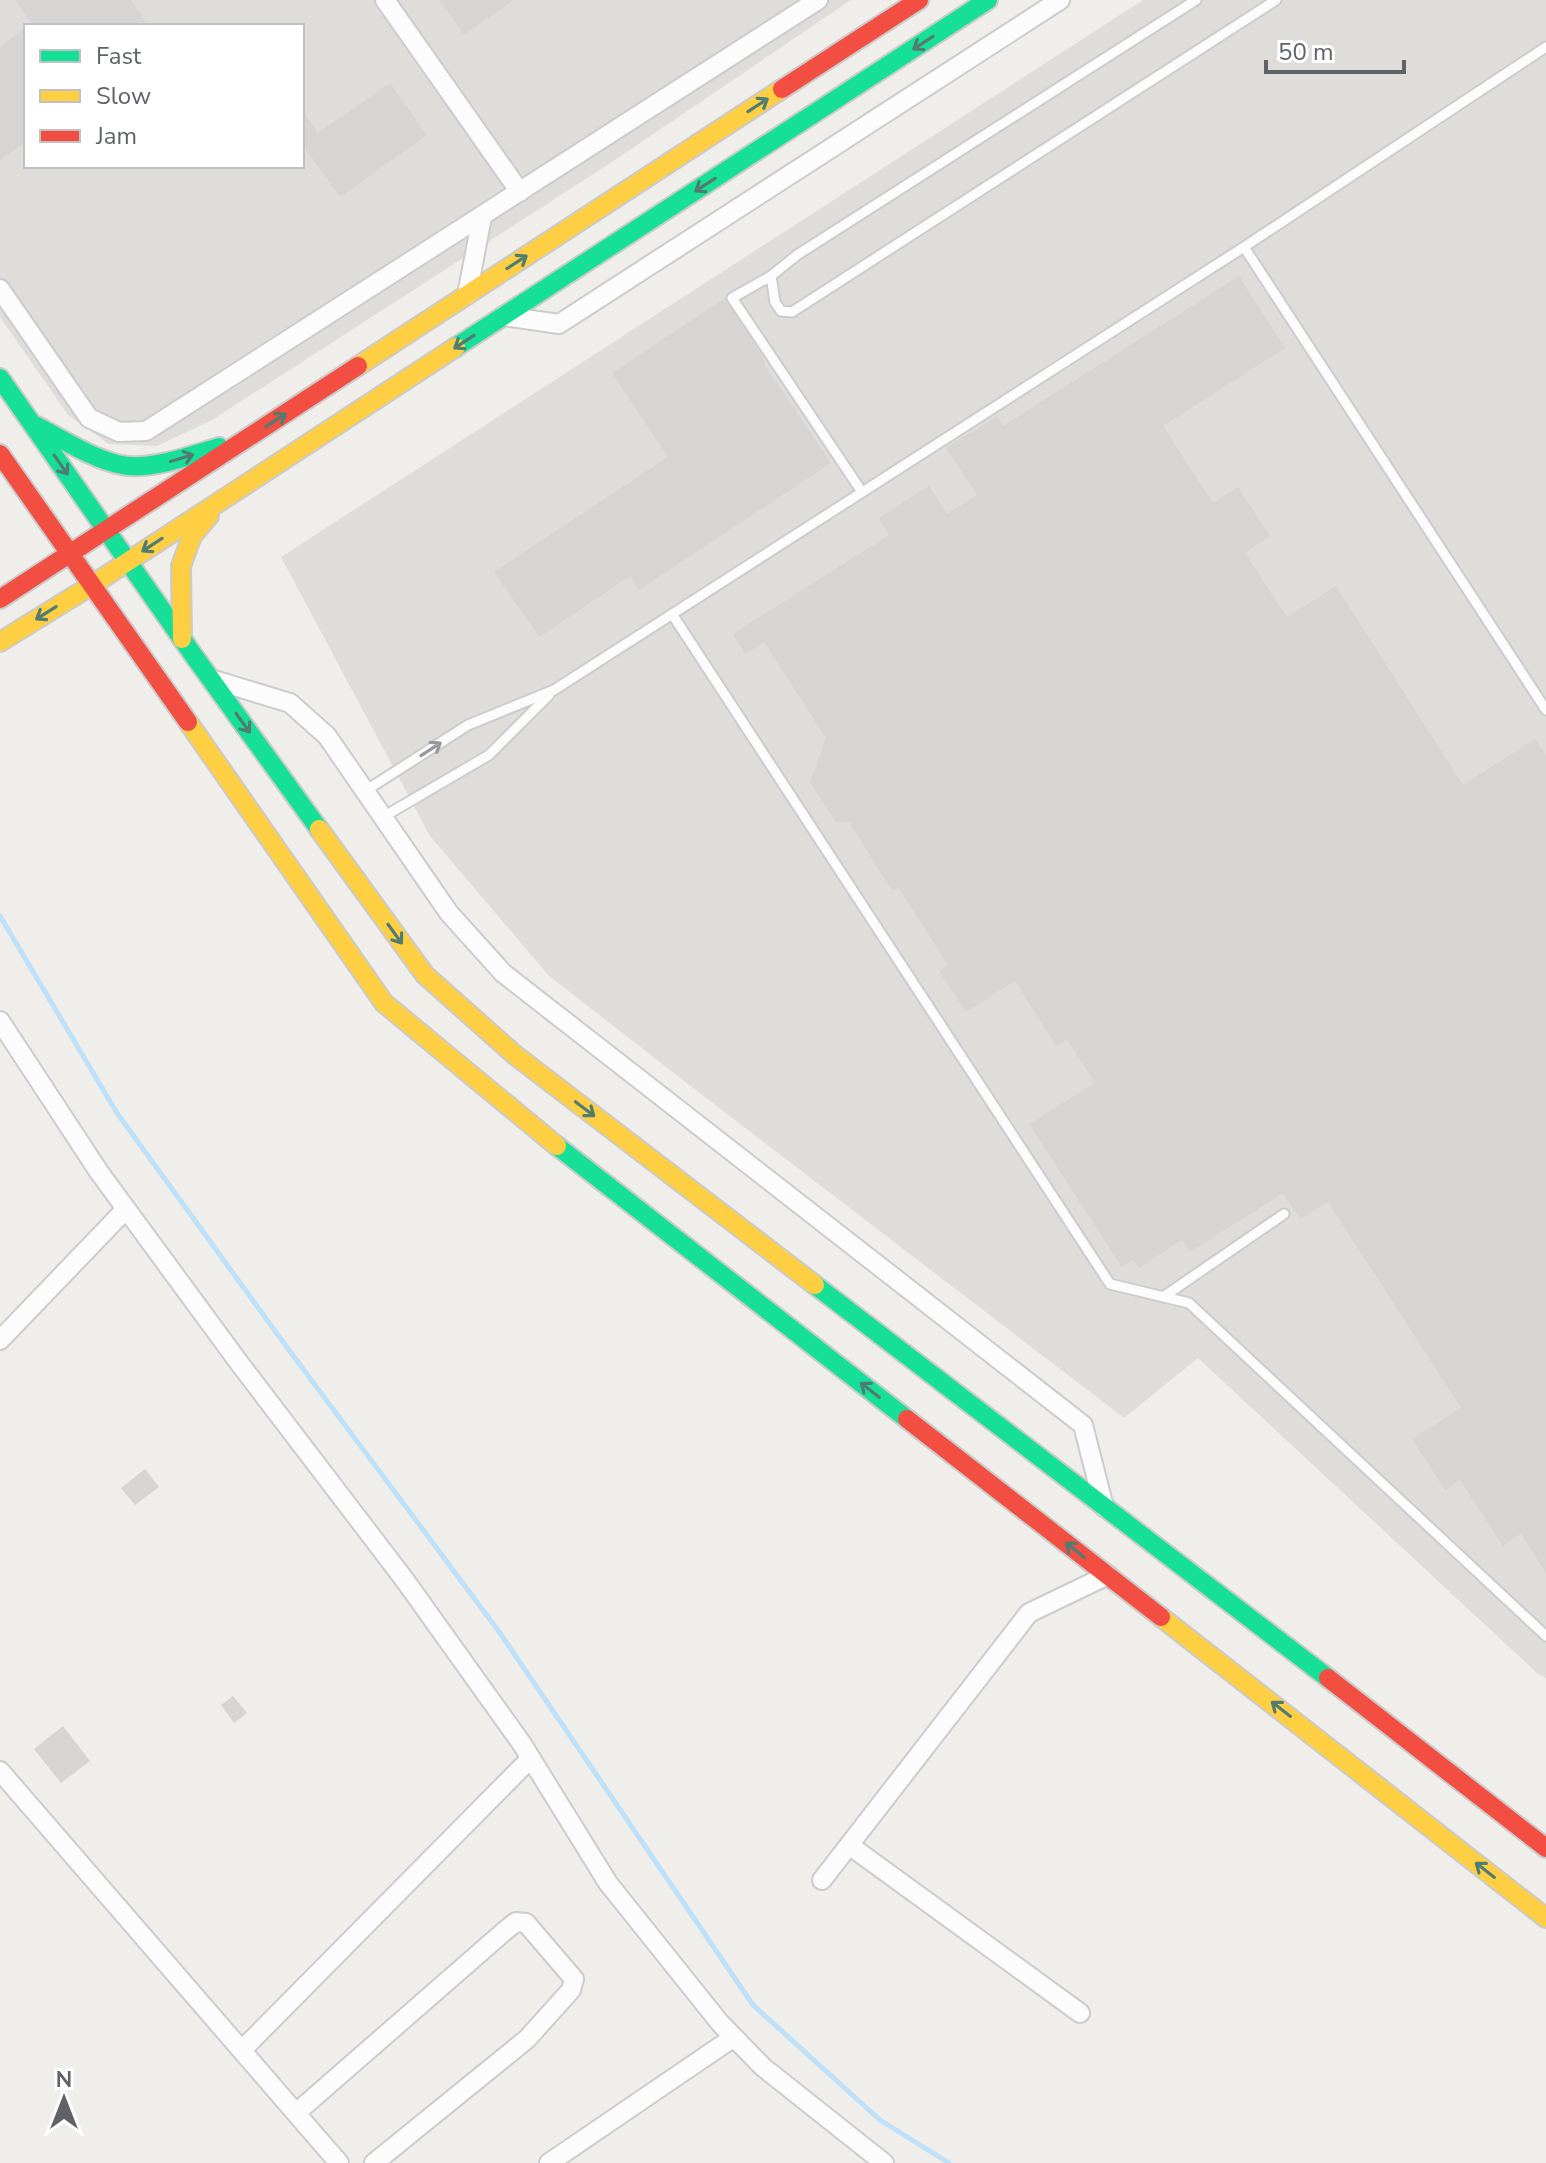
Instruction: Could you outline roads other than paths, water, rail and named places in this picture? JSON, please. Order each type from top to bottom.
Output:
[{"type":"main road","points":[[0,599],[919,0]]},
{"type":"main road","points":[[0,642],[988,0]]},
{"type":"main road","points":[[0,378],[182,639],[425,975],[515,1055],[1546,1848]]},
{"type":"main road","points":[[31,422],[83,451],[123,466],[164,463],[247,438]]},
{"type":"main road","points":[[0,454],[384,1003],[527,1123],[1546,1918]]},
{"type":"main road","points":[[182,639],[181,566],[192,536],[225,498]]},
{"type":"street","points":[[385,0],[520,192]]},
{"type":"street","points":[[0,289],[89,418],[119,432],[146,431],[818,0]]},
{"type":"street","points":[[503,316],[559,324],[1060,0]]},
{"type":"street","points":[[467,295],[482,217]]},
{"type":"street","points":[[211,679],[290,703],[327,736],[449,913],[503,973],[1083,1425],[1104,1507]]},
{"type":"street","points":[[0,1021],[99,1172],[404,1579],[531,1758],[608,1883],[720,2023],[763,2067],[884,2163]]},
{"type":"street","points":[[0,1340],[126,1209]]},
{"type":"street","points":[[822,1880],[1029,1613],[1108,1575]]},
{"type":"street","points":[[242,2050],[531,1758]]},
{"type":"street","points":[[0,1771],[339,2163]]},
{"type":"street","points":[[849,1845],[1080,2013]]},
{"type":"street","points":[[296,2113],[507,1929],[516,1922],[526,1923],[574,1979],[571,1990],[527,2039],[374,2163]]},
{"type":"street","points":[[549,2163],[734,2037]]},
{"type":"lane","points":[[862,492],[732,298],[771,276],[797,255],[1196,0]]},
{"type":"lane","points":[[771,276],[775,302],[781,311],[792,312],[1276,0]]},
{"type":"lane","points":[[868,33],[886,11]]},
{"type":"lane","points":[[365,791],[468,725],[554,690],[1244,247],[1546,47]]},
{"type":"lane","points":[[1244,247],[1546,710]]},
{"type":"lane","points":[[672,614],[1110,1284],[1189,1303],[1546,1636]]},
{"type":"lane","points":[[383,817],[489,755],[554,690]]},
{"type":"lane","points":[[1163,1297],[1284,1214]]},
{"type":"waterway","points":[[0,916],[117,1113],[500,1633],[753,2005],[880,2120],[949,2163]]}]
